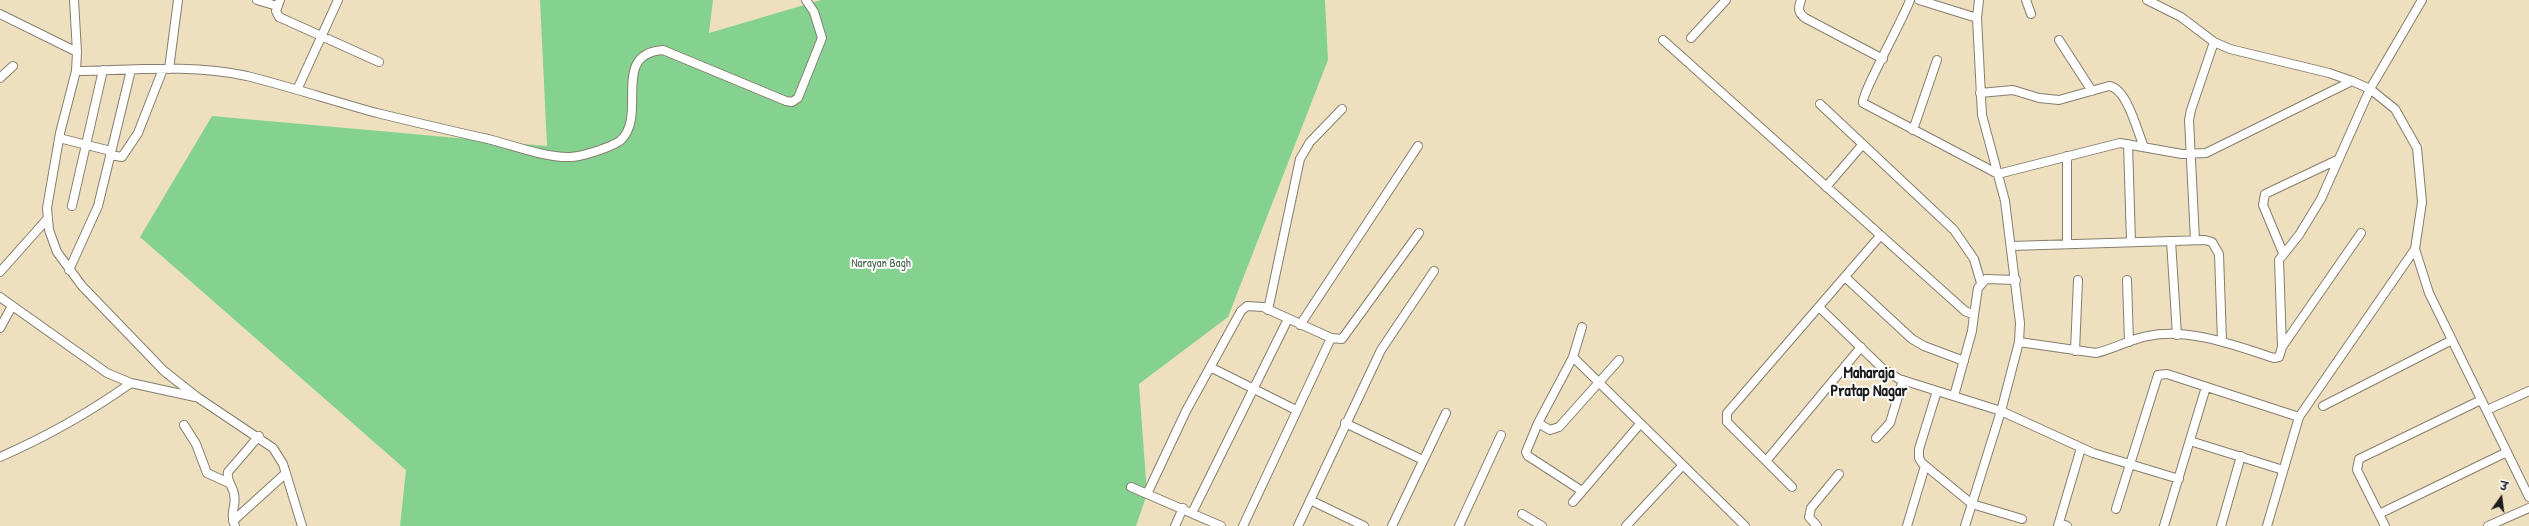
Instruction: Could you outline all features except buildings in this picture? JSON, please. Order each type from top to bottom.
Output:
[{"type":"street","points":[[74,0],[77,52],[76,71],[59,138],[47,208],[49,230],[57,252],[69,270],[164,371],[197,397],[259,436],[273,448],[286,473],[302,526]]},
{"type":"street","points":[[59,138],[87,145],[122,157],[132,145],[166,69],[178,0]]},
{"type":"street","points":[[257,0],[279,3],[276,11],[279,17],[321,38],[379,62]]},
{"type":"street","points":[[297,90],[338,0]]},
{"type":"street","points":[[76,71],[166,69],[220,72],[247,76],[457,132],[556,156],[577,157],[614,145],[622,139],[630,119],[636,66],[642,55],[652,51],[663,50],[786,101],[792,102],[798,98],[822,38],[814,12],[806,0]]},
{"type":"street","points":[[1801,0],[1798,9],[1800,14],[1805,18],[1882,60]]},
{"type":"street","points":[[1910,0],[1882,60],[1864,94],[1863,103],[1998,174],[2110,144],[2128,144],[2192,155],[2206,153],[2352,81]]},
{"type":"street","points":[[1919,0],[1977,18]]},
{"type":"street","points":[[1965,526],[2001,411],[2019,342],[2020,323],[2016,280],[2005,201],[1982,115],[1977,18],[1979,0]]},
{"type":"street","points":[[2026,0],[2031,14]]},
{"type":"street","points":[[2147,0],[2163,3],[2214,42],[2230,49],[2329,73],[2352,81],[2370,89],[2395,109],[2417,148],[2422,202],[2415,249],[2429,293],[2529,497]]},
{"type":"street","points":[[2282,347],[2278,266],[2283,253],[2299,235],[2321,199],[2370,89],[2422,0]]},
{"type":"street","points":[[1691,38],[1722,1]]},
{"type":"street","points":[[0,14],[77,52]]},
{"type":"street","points":[[1663,40],[1956,305],[1974,315]]},
{"type":"street","points":[[2059,40],[2092,91]]},
{"type":"street","points":[[2195,240],[2190,110],[2214,42]]},
{"type":"street","points":[[1912,130],[1937,60]]},
{"type":"street","points":[[0,78],[12,66]]},
{"type":"street","points":[[72,206],[103,70]]},
{"type":"street","points":[[69,270],[98,206],[131,70]]},
{"type":"street","points":[[1980,93],[2013,90],[2040,98],[2059,100],[2109,86],[2119,90],[2144,147]]},
{"type":"street","points":[[1820,104],[1954,230],[1974,259],[1981,283]]},
{"type":"street","points":[[1268,310],[1300,159],[1310,142],[1342,109]]},
{"type":"street","points":[[1826,187],[1863,144]]},
{"type":"street","points":[[2128,144],[2131,242]]},
{"type":"street","points":[[1300,325],[1418,146]]},
{"type":"street","points":[[2066,156],[2068,244]]},
{"type":"street","points":[[2283,253],[2263,205],[2265,194],[2339,159]]},
{"type":"street","points":[[0,272],[48,218]]},
{"type":"street","points":[[1147,494],[1186,411],[1241,311],[1247,306],[1255,305],[1330,338],[1342,339],[1346,336],[1419,233]]},
{"type":"street","points":[[2019,342],[2075,351],[2096,352],[2148,336],[2176,335],[2222,341],[2274,358],[2279,357],[2282,347],[2361,233]]},
{"type":"street","points":[[1792,487],[1726,422],[1727,413],[1880,236]]},
{"type":"street","points":[[2011,246],[2195,240],[2212,242],[2219,254],[2222,341]]},
{"type":"street","points":[[2170,241],[2176,335]]},
{"type":"street","points":[[2267,526],[2299,417],[2415,249]]},
{"type":"street","points":[[1298,526],[1345,423],[1381,350],[1434,271]]},
{"type":"street","points":[[1845,277],[1912,339],[1929,348],[1964,360]]},
{"type":"street","points":[[1954,396],[1974,315],[1978,288],[1981,283],[1994,277],[2016,280]]},
{"type":"street","points":[[2075,351],[2078,280]]},
{"type":"street","points":[[2127,280],[2129,342]]},
{"type":"street","points":[[0,297],[107,373],[130,382],[197,397]]},
{"type":"street","points":[[0,328],[12,306]]},
{"type":"street","points":[[1819,307],[1882,368],[1903,380],[2001,411],[2081,448],[2179,479]]},
{"type":"street","points":[[1192,512],[1288,319]]},
{"type":"street","points":[[1582,328],[1572,357],[1526,447],[1528,456],[1582,492]]},
{"type":"street","points":[[1243,526],[1330,338]]},
{"type":"street","points":[[2323,406],[2452,340]]},
{"type":"street","points":[[1766,461],[1861,347]]},
{"type":"street","points":[[1572,357],[1745,526]]},
{"type":"street","points":[[1538,423],[1554,430],[1619,360]]},
{"type":"street","points":[[1210,367],[1296,410]]},
{"type":"street","points":[[2116,510],[2129,464],[2158,375],[2167,374],[2299,417]]},
{"type":"street","points":[[1876,438],[1890,423],[1903,380]]},
{"type":"street","points":[[0,457],[26,446],[76,417],[130,382]]},
{"type":"street","points":[[2164,526],[2206,387]]},
{"type":"street","points":[[1937,391],[1919,449],[1919,458],[1925,466],[1972,504],[2022,519]]},
{"type":"street","points":[[2487,410],[2529,391]]},
{"type":"street","points":[[2385,526],[2356,470],[2358,459],[2481,400]]},
{"type":"street","points":[[1392,526],[1446,413]]},
{"type":"street","points":[[1345,423],[1423,460]]},
{"type":"street","points":[[1573,502],[1640,424]]},
{"type":"street","points":[[184,425],[196,444],[206,473],[229,483]]},
{"type":"street","points":[[1459,526],[1501,435]]},
{"type":"street","points":[[259,436],[228,472],[229,483],[234,492],[231,514],[234,523],[286,473]]},
{"type":"street","points":[[2190,440],[2283,470]]},
{"type":"street","points":[[2067,526],[2058,525],[2081,448]]},
{"type":"street","points":[[2379,514],[2507,452]]},
{"type":"street","points":[[2221,526],[2241,456]]},
{"type":"street","points":[[1626,526],[1682,466]]},
{"type":"street","points":[[1907,526],[1925,466]]},
{"type":"street","points":[[1817,526],[1809,517],[1811,508],[1839,474]]},
{"type":"street","points":[[1131,487],[1192,512],[1221,526]]},
{"type":"street","points":[[1310,500],[1364,526]]},
{"type":"street","points":[[1175,526],[1182,508]]},
{"type":"street","points":[[2488,526],[2529,508]]},
{"type":"street","points":[[1522,514],[1542,526]]},
{"type":"green space","name":"Narayan Bagh","points":[[540,0],[713,0],[709,33],[821,0],[1325,0],[1328,60],[1228,317],[1139,384],[1147,494],[1136,526],[400,526],[406,470],[140,237],[212,116],[547,146]]},
{"type":"district","name":"Maharaja Pratap Nagar","points":[[1869,383]]}]
